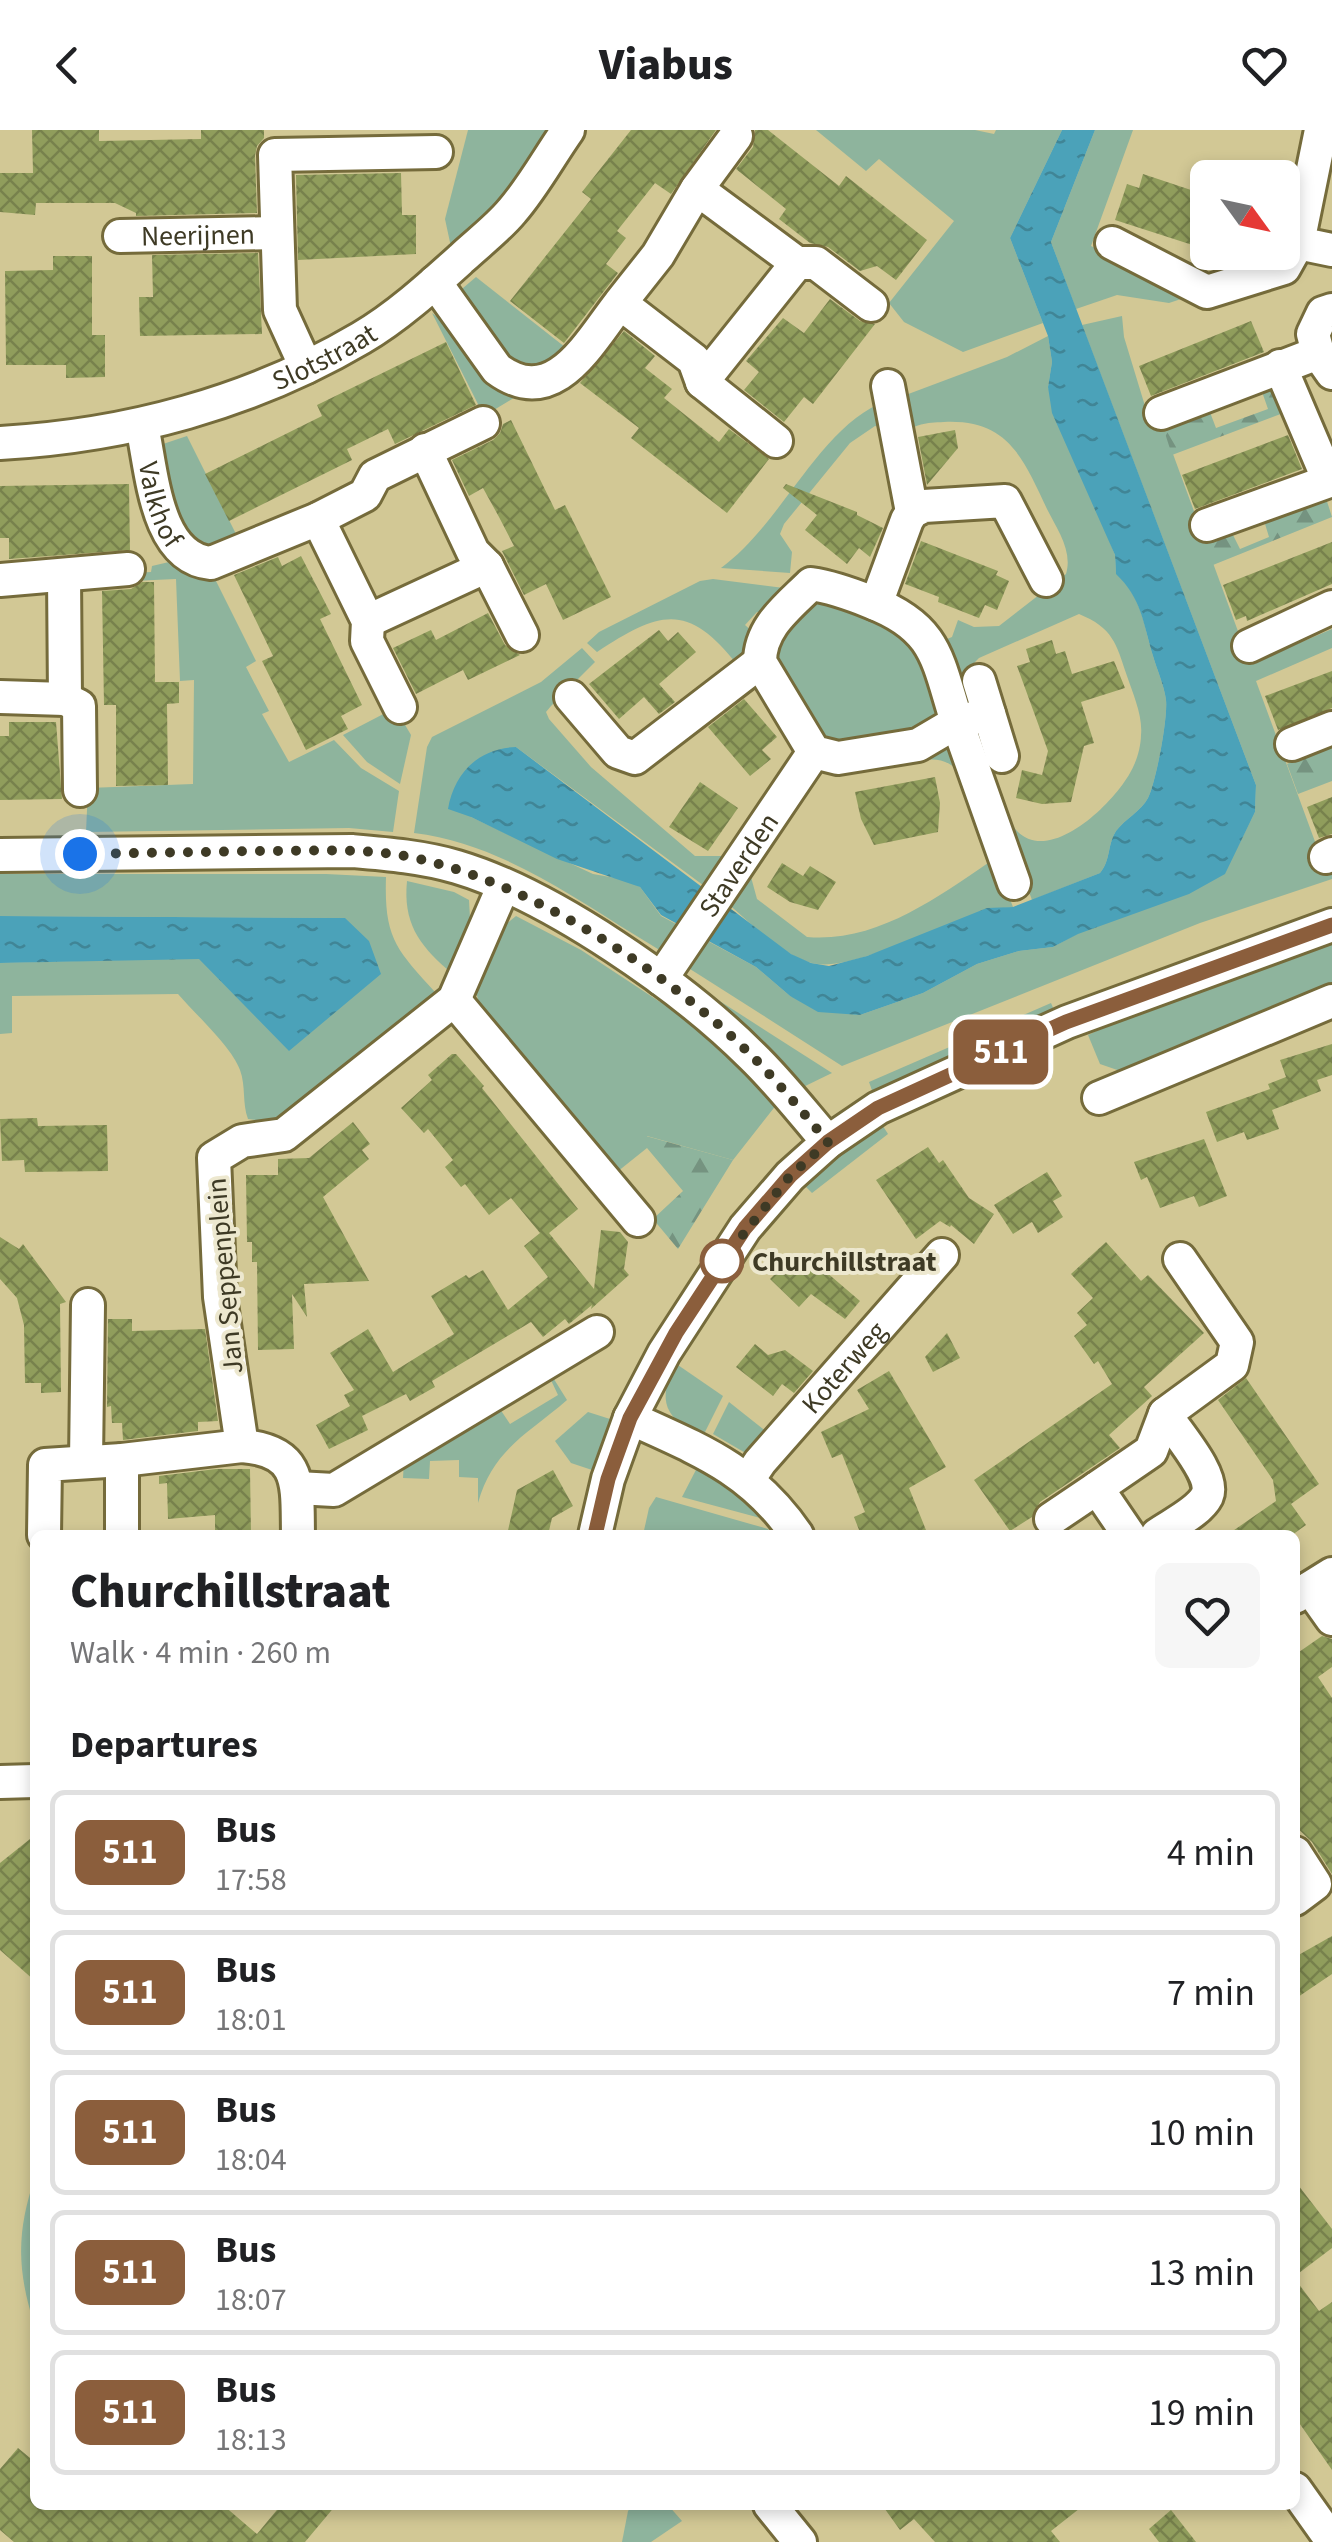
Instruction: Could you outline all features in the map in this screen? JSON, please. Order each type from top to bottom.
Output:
[{"type":"street","name":"Slotstraat","points":[[0,443],[67,440],[142,426],[218,403],[306,367],[364,337],[435,282],[511,212],[568,130]]},
{"type":"street","points":[[1300,232],[1321,130]]},
{"type":"street","points":[[435,282],[497,369],[510,379],[540,384],[561,374],[658,255],[697,189],[736,136]]},
{"type":"street","name":"Neerijnen","points":[[306,367],[280,310],[275,155],[295,142],[436,152]]},
{"type":"street","points":[[697,189],[796,264],[816,263],[871,304]]},
{"type":"street","name":"Neerijnen","points":[[120,236],[276,233]]},
{"type":"street","points":[[1300,242],[1332,250]]},
{"type":"street","points":[[1112,243],[1207,292],[1278,270]]},
{"type":"street","points":[[702,382],[796,264]]},
{"type":"street","points":[[620,303],[694,360],[702,382],[776,441]]},
{"type":"street","points":[[1161,414],[1280,366],[1325,363],[1313,334],[1323,314],[1332,310]]},
{"type":"street","points":[[1207,525],[1331,479],[1280,366]]},
{"type":"street","points":[[876,604],[912,512],[888,386]]},
{"type":"street","name":"Valkhof","points":[[142,426],[165,528],[184,554],[196,562],[211,563],[365,495],[375,476],[483,422]]},
{"type":"street","points":[[425,450],[473,552],[488,566],[522,635]]},
{"type":"street","points":[[912,512],[924,506],[1005,501],[1046,580]]},
{"type":"street","points":[[318,519],[368,621],[367,641],[400,707]]},
{"type":"street","points":[[368,621],[488,566]]},
{"type":"street","points":[[0,580],[128,569]]},
{"type":"street","points":[[64,576],[65,699]]},
{"type":"street","points":[[973,718],[918,745],[838,758],[814,752],[760,662],[760,646],[768,628],[811,584],[832,587],[899,613],[918,627],[973,718],[1002,756]]},
{"type":"street","points":[[1249,646],[1332,607]]},
{"type":"street","points":[[571,697],[618,752],[635,758],[760,662]]},
{"type":"street","points":[[979,681],[973,718],[1014,883]]},
{"type":"street","points":[[0,697],[65,699],[79,706],[80,790]]},
{"type":"street","points":[[1292,744],[1332,728]]},
{"type":"street","name":"Staverden","points":[[661,979],[814,752]]},
{"type":"street","points":[[0,855],[352,851],[397,855],[458,868],[572,921],[661,979],[753,1056],[828,1142]]},
{"type":"street","name":"Jan Seppenplein","points":[[242,1446],[220,1297],[214,1158],[242,1142],[284,1135],[454,1000],[503,887]]},
{"type":"street","points":[[596,1530],[608,1479],[630,1418],[687,1314],[745,1228],[790,1176],[828,1142],[878,1108],[1066,1022],[1332,925]]},
{"type":"street","points":[[454,1000],[638,1220]]},
{"type":"street","points":[[1099,1098],[1332,1001]]},
{"type":"street","name":"Koterweg","points":[[748,1480],[942,1255]]},
{"type":"street","points":[[1051,1519],[1151,1451],[1164,1414],[1232,1365],[1237,1342],[1180,1259]]},
{"type":"street","points":[[86,1461],[88,1305]]},
{"type":"street","points":[[297,1488],[334,1490],[597,1332]]},
{"type":"street","points":[[1164,1414],[1209,1479],[1208,1495],[1199,1506],[1164,1530]]},
{"type":"street","points":[[630,1418],[722,1462],[776,1504],[794,1530]]},
{"type":"street","points":[[44,1530],[45,1465],[242,1446],[270,1450],[292,1468],[297,1488],[298,1530]]},
{"type":"street","points":[[122,1460],[122,1530]]},
{"type":"street","points":[[1098,1488],[1126,1530]]},
{"type":"street","points":[[1312,1587],[1332,1619]]},
{"type":"street","points":[[0,1782],[30,1781]]},
{"type":"street","points":[[1300,1865],[1314,1897]]},
{"type":"street","points":[[1300,2496],[1332,2541]]},
{"type":"street","points":[[774,2510],[800,2542]]},
{"type":"green space","points":[[468,130],[556,130],[519,179],[451,247],[445,219]]},
{"type":"green space","points":[[816,130],[975,130],[994,134],[996,130],[1062,130],[1010,238],[1043,323],[963,352],[904,322],[889,303],[954,221],[879,159],[866,171]]},
{"type":"green space","points":[[1095,130],[1133,130],[1091,246],[1187,291],[1184,298],[1169,303],[1117,295],[1076,309],[1051,242]]},
{"type":"green space","points":[[476,277],[570,351],[546,367],[513,365],[456,294]]},
{"type":"green space","points":[[432,313],[490,382],[517,396],[484,416]]},
{"type":"green space","points":[[1122,316],[1124,337],[1145,406],[1162,424],[1250,664],[1332,629],[1332,648],[1256,681],[1317,847],[1332,870],[1332,879],[1200,923],[842,1066],[529,872],[473,847],[414,833],[427,747],[432,737],[541,682],[582,648],[595,662],[546,712],[549,719],[591,767],[695,856],[730,856],[707,888],[516,747],[471,817],[593,874],[627,880],[640,887],[661,916],[756,967],[790,996],[860,1015],[923,993],[977,964],[1019,951],[1053,947],[1238,846],[1255,812],[1256,785],[1082,325]]},
{"type":"green space","points":[[1048,336],[1052,362],[1048,387],[1115,555],[1116,573],[1141,612],[1164,689],[1166,709],[1158,765],[1148,798],[1116,831],[1100,873],[1032,900],[968,727],[979,723],[1011,823],[1032,840],[1048,840],[1084,824],[1127,778],[1140,742],[1137,705],[1112,638],[1079,614],[979,658],[968,675],[970,708],[937,643],[952,637],[958,620],[974,627],[999,626],[1066,574],[1066,549],[1030,473],[1010,445],[984,427],[966,423],[926,423],[902,436],[895,399],[1007,357]]},
{"type":"green space","points":[[1274,380],[1286,412],[1172,455],[1162,424],[1208,407],[1216,428],[1268,409],[1260,386]]},
{"type":"green space","points":[[887,401],[884,428],[875,426],[850,443],[784,524],[780,534],[792,552],[790,573],[721,568],[764,526],[842,430]]},
{"type":"green space","points":[[187,436],[240,542],[223,549],[196,545],[177,522],[160,445]]},
{"type":"green space","points":[[1324,492],[1332,517],[1213,565],[1202,537],[1229,527],[1240,549],[1269,537],[1262,514]]},
{"type":"green space","points":[[169,562],[193,576],[214,577],[256,661],[246,667],[269,711],[262,714],[289,762],[334,740],[361,768],[399,791],[393,832],[349,828],[86,832],[88,788],[193,784],[194,680],[180,681],[176,579],[132,581],[131,573],[151,572],[152,566]]},
{"type":"green space","points":[[713,579],[784,588],[765,613],[757,612],[745,625],[755,634],[739,667],[704,631],[672,619],[639,628],[597,652],[587,643],[599,632],[700,581]]},
{"type":"green space","points":[[815,597],[905,627],[941,708],[933,726],[851,749],[822,742],[768,649]]},
{"type":"green space","points":[[395,708],[411,735],[400,784],[367,762],[343,735]]},
{"type":"green space","points":[[948,737],[1013,907],[963,919],[851,961],[828,964],[808,962],[786,951],[727,903],[759,861],[751,877],[757,899],[807,937],[832,937],[857,933],[903,916],[988,863],[958,771],[940,760],[905,763]]},
{"type":"green space","points":[[1332,747],[1332,781],[1298,794],[1287,764]]},
{"type":"green space","points":[[0,874],[386,877],[387,915],[395,941],[435,992],[286,1116],[266,1121],[248,1119],[236,1061],[178,994],[12,996],[12,1033],[0,1034],[0,963],[199,958],[289,1050],[345,918],[0,916]]},
{"type":"green space","points":[[407,881],[454,892],[469,900],[470,918],[448,970],[415,931],[408,909]]},
{"type":"green space","points":[[516,916],[581,950],[704,1028],[777,1104],[733,1160],[647,1136],[647,1148],[617,1172],[481,1013],[476,991],[501,928]]},
{"type":"green space","points":[[1332,940],[1332,989],[1126,1073],[1100,1064],[1088,1035],[1205,980]]},
{"type":"green space","points":[[690,982],[832,1073],[797,1090]]},
{"type":"green space","points":[[1051,1003],[1054,1010],[874,1096],[869,1082]]},
{"type":"green space","points":[[881,1123],[888,1134],[812,1193],[802,1183],[829,1160]]},
{"type":"green space","points":[[646,1136],[733,1160],[678,1249],[653,1219],[683,1191],[647,1148]]},
{"type":"green space","points":[[675,1363],[723,1396],[703,1436],[680,1423],[668,1407],[666,1388]]},
{"type":"green space","points":[[552,1376],[567,1400],[502,1456],[478,1503],[478,1478],[459,1477],[459,1460],[430,1461],[429,1479],[403,1478],[404,1460],[498,1406],[510,1424],[558,1395]]},
{"type":"green space","points":[[729,1402],[772,1436],[754,1458],[713,1434]]},
{"type":"green space","points":[[588,1412],[610,1419],[592,1470],[571,1463],[555,1441]]},
{"type":"green space","points":[[699,1464],[731,1483],[771,1521],[682,1497]]},
{"type":"green space","points":[[656,1497],[769,1530],[644,1530]]},
{"type":"green space","points":[[30,2195],[30,2308],[22,2270],[24,2216]]},
{"type":"green space","points":[[672,2510],[682,2521],[651,2542],[622,2542],[628,2511]]},
{"type":"water","points":[[1062,130],[1095,130],[1051,242],[1256,785],[1255,812],[1225,874],[1189,894],[1078,934],[1053,947],[1019,951],[977,964],[923,993],[860,1015],[818,1012],[790,996],[756,967],[661,915],[640,887],[557,859],[448,809],[456,784],[470,765],[491,752],[516,747],[791,954],[829,966],[867,956],[987,908],[1013,907],[1100,873],[1116,831],[1148,798],[1158,765],[1166,700],[1140,612],[1116,574],[1115,555],[1052,413],[1048,336],[1010,238]]},
{"type":"water","points":[[0,916],[345,918],[369,941],[381,974],[289,1051],[199,959],[0,963]]},
{"type":"building","points":[[32,130],[99,130],[99,141],[201,139],[201,130],[264,130],[255,156],[257,213],[136,216],[115,203],[36,203],[35,215],[0,212],[0,173],[33,173]]},
{"type":"building","points":[[631,130],[716,130],[671,194],[655,183],[617,231],[626,238],[606,264],[618,273],[564,343],[510,301],[591,199],[582,192]]},
{"type":"building","points":[[755,130],[768,130],[839,186],[846,176],[927,240],[896,280],[877,266],[860,271],[828,247],[810,243],[779,219],[786,209],[736,169],[753,147]]},
{"type":"building","points":[[401,173],[402,215],[416,215],[416,254],[298,260],[296,175]]},
{"type":"building","points":[[1143,174],[1190,190],[1190,244],[1115,220],[1127,184],[1139,188]]},
{"type":"building","points":[[258,253],[262,334],[140,336],[139,297],[153,297],[152,255]]},
{"type":"building","points":[[53,256],[92,256],[92,335],[105,335],[105,377],[66,378],[66,365],[6,365],[5,271],[53,270]]},
{"type":"building","points":[[830,299],[860,321],[875,324],[813,404],[804,397],[784,422],[744,390],[759,372],[746,361],[783,318],[804,333]]},
{"type":"building","points":[[1251,321],[1264,352],[1151,396],[1139,366]]},
{"type":"building","points":[[624,331],[655,356],[645,368],[672,389],[664,398],[719,442],[729,429],[769,459],[727,513],[631,438],[639,428],[580,383]]},
{"type":"building","points":[[446,342],[476,405],[395,444],[388,429],[347,449],[352,460],[229,521],[205,474],[322,416],[317,405]]},
{"type":"building","points":[[511,420],[555,510],[565,505],[611,597],[563,620],[546,584],[524,595],[502,551],[514,546],[499,517],[483,488],[469,496],[452,460],[493,440],[503,424]]},
{"type":"building","points":[[955,430],[958,448],[927,485],[918,437]]},
{"type":"building","points":[[1288,435],[1302,469],[1195,509],[1182,475]]},
{"type":"building","points":[[129,484],[130,550],[9,559],[9,538],[0,538],[0,486]]},
{"type":"building","points":[[786,484],[857,512],[883,528],[870,557],[859,548],[847,564],[805,530],[817,515],[783,488]]},
{"type":"building","points":[[921,541],[998,571],[996,575],[1009,581],[997,610],[985,605],[979,618],[905,584]]},
{"type":"building","points":[[1332,542],[1332,584],[1247,621],[1246,616],[1236,620],[1223,585]]},
{"type":"building","points":[[301,556],[331,614],[320,619],[362,705],[341,716],[348,729],[306,750],[262,661],[273,656],[234,575],[278,557],[282,566]]},
{"type":"building","points":[[142,582],[154,582],[155,682],[179,682],[179,703],[167,704],[168,785],[116,786],[116,705],[104,705],[102,591],[131,589]]},
{"type":"building","points":[[488,613],[505,645],[520,655],[468,680],[463,670],[416,694],[393,648],[431,630],[436,640]]},
{"type":"building","points":[[659,630],[668,641],[678,632],[696,652],[659,684],[675,702],[659,714],[644,697],[619,719],[589,684]]},
{"type":"building","points":[[1052,640],[1056,654],[1065,651],[1072,674],[1114,661],[1125,688],[1081,702],[1094,743],[1084,746],[1071,802],[1042,804],[1016,798],[1022,770],[1042,775],[1048,751],[1017,666],[1030,662],[1026,649]]},
{"type":"building","points":[[1332,671],[1332,708],[1278,730],[1265,696]]},
{"type":"building","points":[[744,699],[777,737],[762,750],[771,759],[750,776],[708,727]]},
{"type":"building","points":[[9,722],[56,722],[62,799],[0,800],[0,736],[9,736]]},
{"type":"building","points":[[935,777],[940,803],[938,832],[874,845],[861,819],[855,792]]},
{"type":"building","points":[[700,782],[738,808],[708,851],[669,827]]},
{"type":"building","points":[[1332,797],[1332,834],[1319,838],[1307,807]]},
{"type":"building","points":[[782,863],[803,876],[810,866],[836,882],[818,910],[790,902],[767,887]]},
{"type":"building","points":[[1332,1044],[1332,1075],[1317,1080],[1321,1091],[1272,1110],[1279,1129],[1247,1140],[1244,1132],[1217,1142],[1206,1112],[1270,1089],[1268,1084],[1286,1077],[1280,1060]]},
{"type":"building","points":[[452,1054],[484,1086],[578,1209],[549,1233],[594,1289],[601,1230],[620,1232],[628,1242],[624,1269],[629,1275],[569,1324],[565,1319],[543,1337],[531,1322],[432,1381],[435,1387],[410,1401],[406,1394],[362,1416],[368,1430],[329,1449],[316,1425],[350,1406],[344,1395],[354,1390],[330,1353],[368,1329],[393,1372],[454,1334],[431,1296],[466,1275],[469,1278],[483,1270],[508,1310],[548,1277],[524,1246],[540,1233],[511,1198],[489,1215],[465,1184],[461,1187],[445,1167],[453,1160],[428,1129],[424,1133],[401,1108],[432,1080],[428,1075]]},
{"type":"building","points":[[37,1118],[38,1126],[107,1125],[108,1171],[25,1172],[24,1160],[2,1161],[0,1119]]},
{"type":"building","points":[[353,1122],[370,1144],[362,1150],[369,1159],[323,1197],[369,1281],[304,1284],[307,1317],[292,1294],[294,1349],[258,1350],[257,1262],[252,1262],[252,1242],[247,1242],[246,1175],[278,1175],[278,1159],[309,1158]]},
{"type":"building","points":[[1204,1139],[1227,1196],[1199,1207],[1194,1196],[1160,1208],[1147,1177],[1141,1180],[1134,1162]]},
{"type":"building","points":[[928,1147],[939,1163],[943,1160],[969,1198],[994,1214],[974,1244],[940,1221],[916,1239],[876,1180]]},
{"type":"building","points":[[1047,1172],[1062,1196],[1053,1201],[1063,1217],[1038,1233],[1032,1222],[1013,1234],[994,1205]]},
{"type":"building","points":[[0,1237],[19,1249],[23,1244],[66,1302],[60,1304],[61,1392],[41,1393],[41,1383],[25,1383],[24,1325],[17,1298],[0,1279]]},
{"type":"building","points":[[1106,1242],[1141,1281],[1148,1275],[1204,1333],[1144,1387],[1152,1396],[1109,1435],[1120,1448],[1040,1502],[1032,1517],[1009,1530],[974,1480],[1112,1384],[1098,1361],[1094,1364],[1074,1336],[1087,1325],[1077,1313],[1093,1298],[1071,1274]]},
{"type":"building","points":[[805,1254],[860,1301],[845,1319],[811,1294],[799,1307],[770,1279],[792,1257],[797,1262]]},
{"type":"building","points":[[108,1319],[132,1319],[132,1331],[205,1329],[218,1421],[198,1422],[198,1431],[123,1440],[122,1423],[112,1423],[111,1406],[107,1407]]},
{"type":"building","points":[[947,1333],[960,1358],[933,1372],[925,1357]]},
{"type":"building","points":[[755,1344],[768,1355],[785,1350],[813,1371],[794,1393],[782,1384],[773,1396],[736,1367]]},
{"type":"building","points":[[889,1371],[946,1467],[909,1488],[926,1530],[859,1530],[854,1517],[865,1512],[842,1454],[832,1458],[821,1432],[869,1409],[857,1390]]},
{"type":"building","points":[[1246,1378],[1319,1484],[1291,1504],[1306,1525],[1299,1530],[1234,1530],[1276,1501],[1273,1480],[1218,1400]]},
{"type":"building","points":[[250,1469],[251,1530],[215,1530],[215,1515],[168,1519],[167,1483],[159,1484],[159,1476]]},
{"type":"building","points":[[553,1470],[573,1506],[552,1518],[549,1530],[508,1530],[517,1490]]},
{"type":"building","points":[[1322,1636],[1332,1639],[1332,1667],[1318,1677],[1332,1698],[1332,1874],[1300,1831],[1300,1651]]},
{"type":"building","points":[[30,1839],[30,1977],[0,1950],[0,1863]]},
{"type":"building","points":[[1332,1936],[1332,1974],[1300,1996],[1300,1954]]},
{"type":"building","points":[[1300,2187],[1332,2229],[1332,2248],[1300,2272]]},
{"type":"building","points":[[1300,2286],[1319,2311],[1332,2302],[1332,2470],[1300,2424]]},
{"type":"building","points":[[18,2448],[30,2458],[30,2510],[229,2510],[257,2534],[277,2510],[332,2510],[305,2542],[14,2542],[0,2530],[0,2469]]},
{"type":"building","points":[[886,2510],[1078,2510],[1051,2531],[1060,2542],[935,2542],[914,2519],[900,2530]]},
{"type":"building","points":[[1171,2510],[1196,2542],[1159,2542],[1149,2529]]},
{"type":"bus line","name":"511","points":[[596,1530],[608,1479],[630,1418],[687,1314],[745,1228],[790,1176],[828,1142],[878,1108],[1066,1022],[1332,925]]},
{"type":"place","name":"Churchillstraat","points":[[722,1261]]},
{"type":"route","points":[[80,854],[324,850],[397,855],[458,868],[572,921],[661,979],[724,1030],[753,1056],[828,1142],[790,1176],[722,1261]]}]
